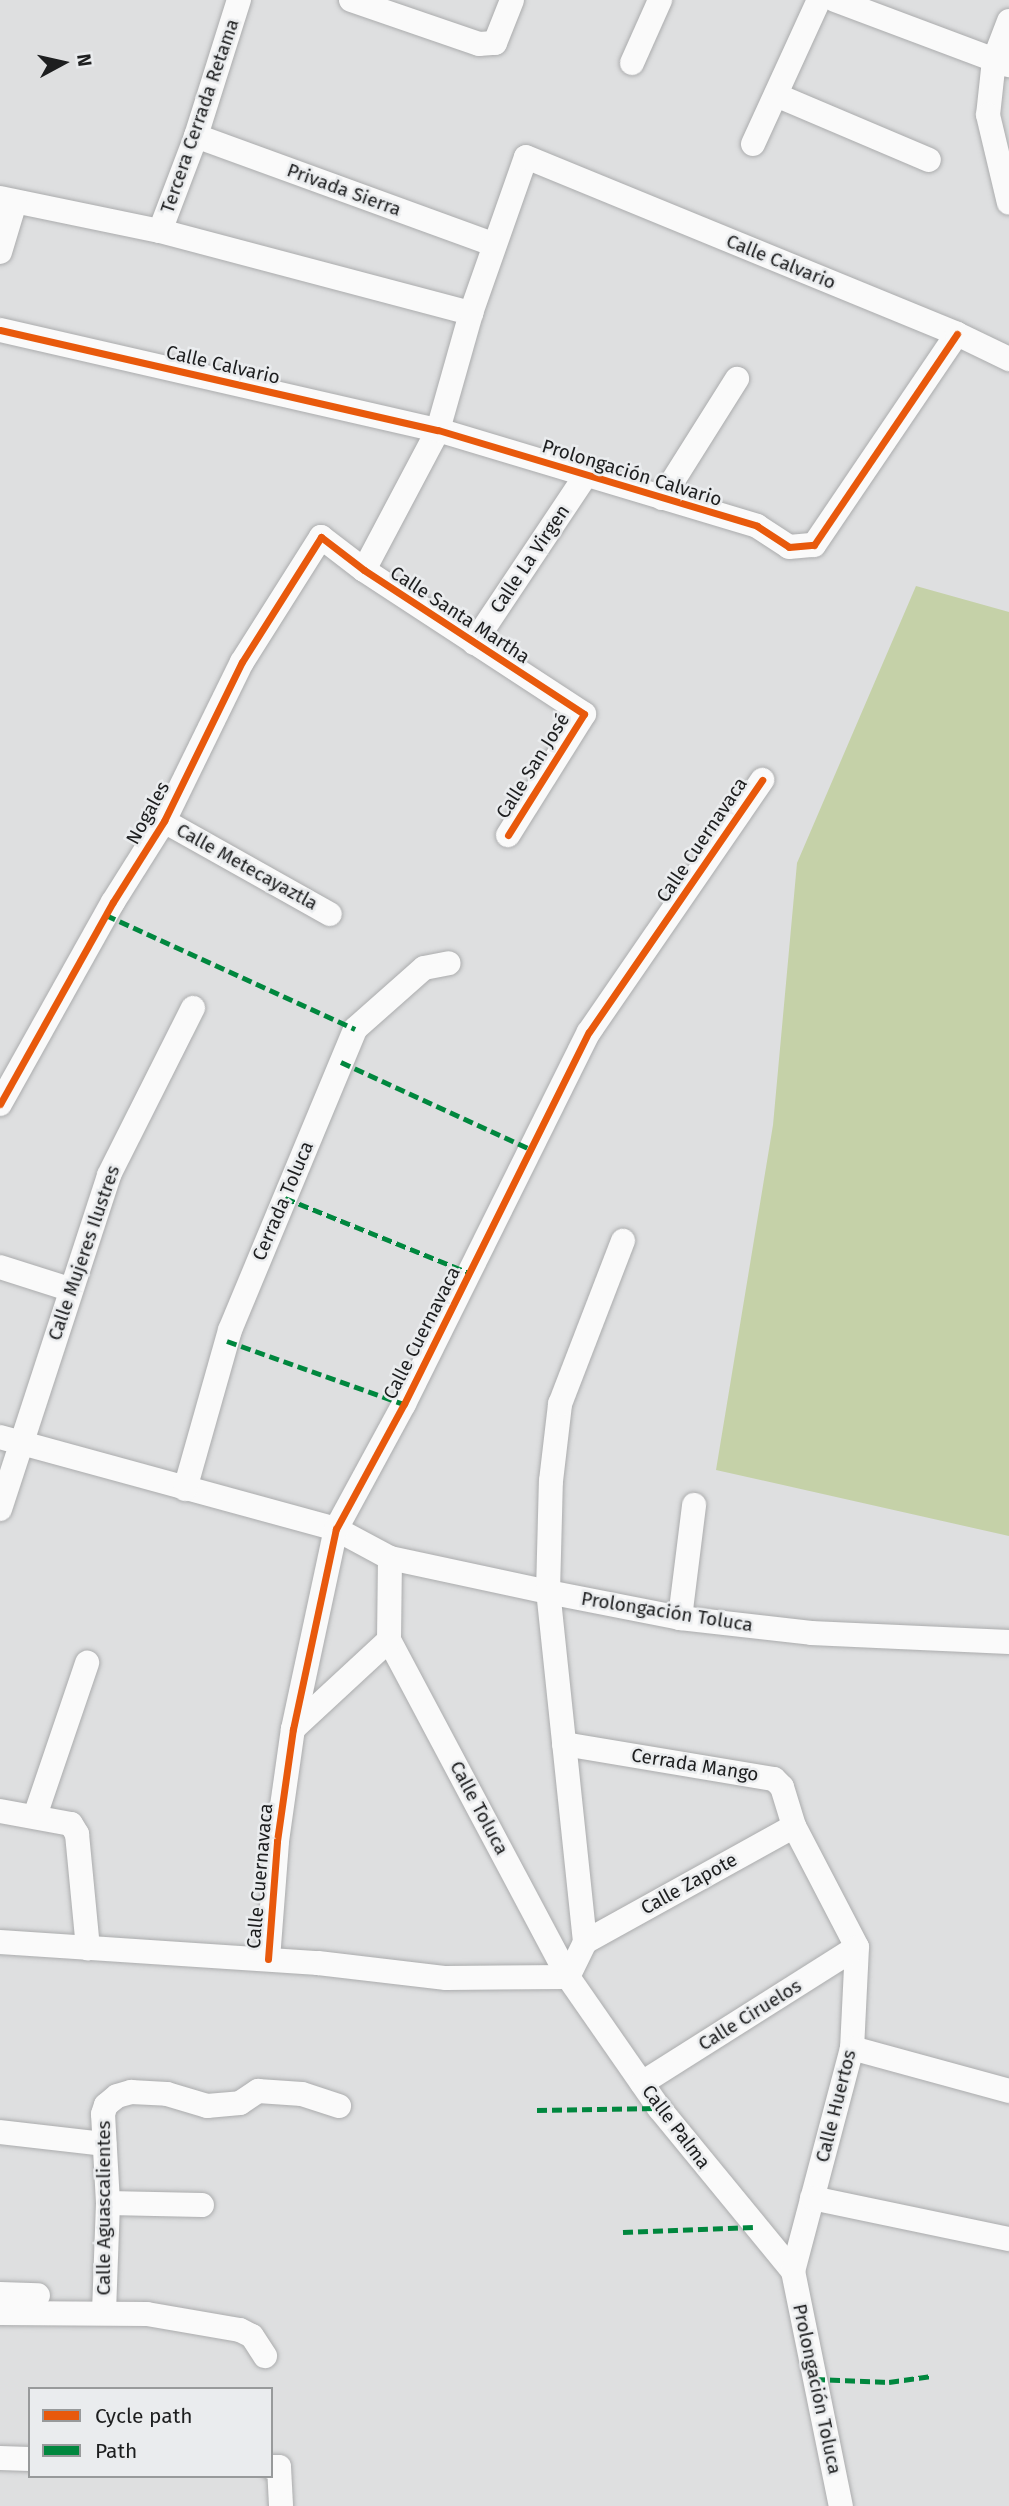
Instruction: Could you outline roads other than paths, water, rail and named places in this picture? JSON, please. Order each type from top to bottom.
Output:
[{"type":"street","name":"Tercera Cerrada Retama","points":[[160,232],[196,136],[239,0]]},
{"type":"street","points":[[351,0],[479,44],[495,43],[512,0]]},
{"type":"street","points":[[632,63],[660,0]]},
{"type":"street","points":[[753,145],[819,0]]},
{"type":"street","points":[[835,0],[1001,63]]},
{"type":"street","points":[[1009,21],[988,115],[1009,202]]},
{"type":"street","points":[[776,95],[929,160]]},
{"type":"street","name":"Privada Sierra","points":[[196,136],[493,244]]},
{"type":"street","name":"Calle Calvario","points":[[0,330],[438,430],[493,244],[526,157],[957,334]]},
{"type":"street","points":[[0,252],[7,200],[160,232],[471,313]]},
{"type":"street","points":[[957,334],[1009,359]]},
{"type":"street","name":"Prolongación Calvario","points":[[438,430],[757,526],[789,547],[814,545],[957,334]]},
{"type":"street","points":[[662,498],[737,379]]},
{"type":"street","points":[[364,570],[438,430]]},
{"type":"street","name":"Calle La Virgen","points":[[474,643],[586,475]]},
{"type":"street","name":"Calle Santa Martha","points":[[321,537],[364,570],[584,714]]},
{"type":"street","name":"Nogales","points":[[0,1104],[113,902],[164,821],[242,662],[321,537]]},
{"type":"street","name":"Calle San José","points":[[508,835],[584,714]]},
{"type":"street","name":"Calle Cuernavaca","points":[[0,1942],[268,1959],[277,1841],[293,1729],[336,1529],[404,1404],[589,1032],[762,780]]},
{"type":"street","name":"Calle Metecayaztla","points":[[164,821],[330,914]]},
{"type":"street","name":"Cerrada Toluca","points":[[185,1489],[230,1330],[355,1028],[424,968],[449,963]]},
{"type":"street","name":"Calle Mujeres Ilustres","points":[[0,1508],[10,1440],[69,1289],[109,1175],[193,1008]]},
{"type":"street","points":[[268,1959],[446,1978],[568,1977],[585,1942],[548,1592],[551,1481],[560,1404],[623,1241]]},
{"type":"street","points":[[0,1267],[69,1289]]},
{"type":"street","points":[[10,1440],[336,1529]]},
{"type":"street","points":[[680,1618],[694,1505]]},
{"type":"street","name":"Prolongación Toluca","points":[[336,1529],[390,1558],[680,1618],[811,1633],[1009,1642]]},
{"type":"street","points":[[293,1729],[389,1640],[390,1558]]},
{"type":"street","name":"Calle Toluca","points":[[389,1640],[568,1977]]},
{"type":"street","points":[[35,1816],[88,1663]]},
{"type":"street","name":"Cerrada Mango","points":[[564,1744],[764,1775],[774,1779],[782,1787],[794,1826]]},
{"type":"street","points":[[0,1811],[71,1824],[77,1834],[88,1948]]},
{"type":"street","points":[[794,1826],[857,1947]]},
{"type":"street","name":"Calle Zapote","points":[[585,1942],[794,1826]]},
{"type":"street","name":"Calle Huertos","points":[[793,2271],[852,2048],[857,1947]]},
{"type":"street","name":"Calle Ciruelos","points":[[642,2082],[857,1947]]},
{"type":"street","name":"Calle Palma","points":[[568,1977],[642,2082],[736,2205],[793,2271]]},
{"type":"street","points":[[852,2048],[1009,2091]]},
{"type":"street","name":"Calle Aguascalientes","points":[[104,2312],[108,2203],[103,2114],[106,2105],[117,2095],[131,2092],[167,2094],[207,2106],[240,2104],[258,2091],[302,2094],[339,2106]]},
{"type":"street","points":[[0,2133],[104,2144]]},
{"type":"street","points":[[813,2198],[1009,2239]]},
{"type":"street","points":[[108,2203],[201,2205]]},
{"type":"street","name":"Prolongación Toluca","points":[[793,2271],[841,2506]]},
{"type":"street","points":[[0,2294],[38,2295]]},
{"type":"street","points":[[0,2313],[147,2314],[240,2330],[251,2336],[265,2356]]},
{"type":"street","points":[[0,2458],[28,2459]]},
{"type":"street","points":[[275,2467],[281,2506]]}]
